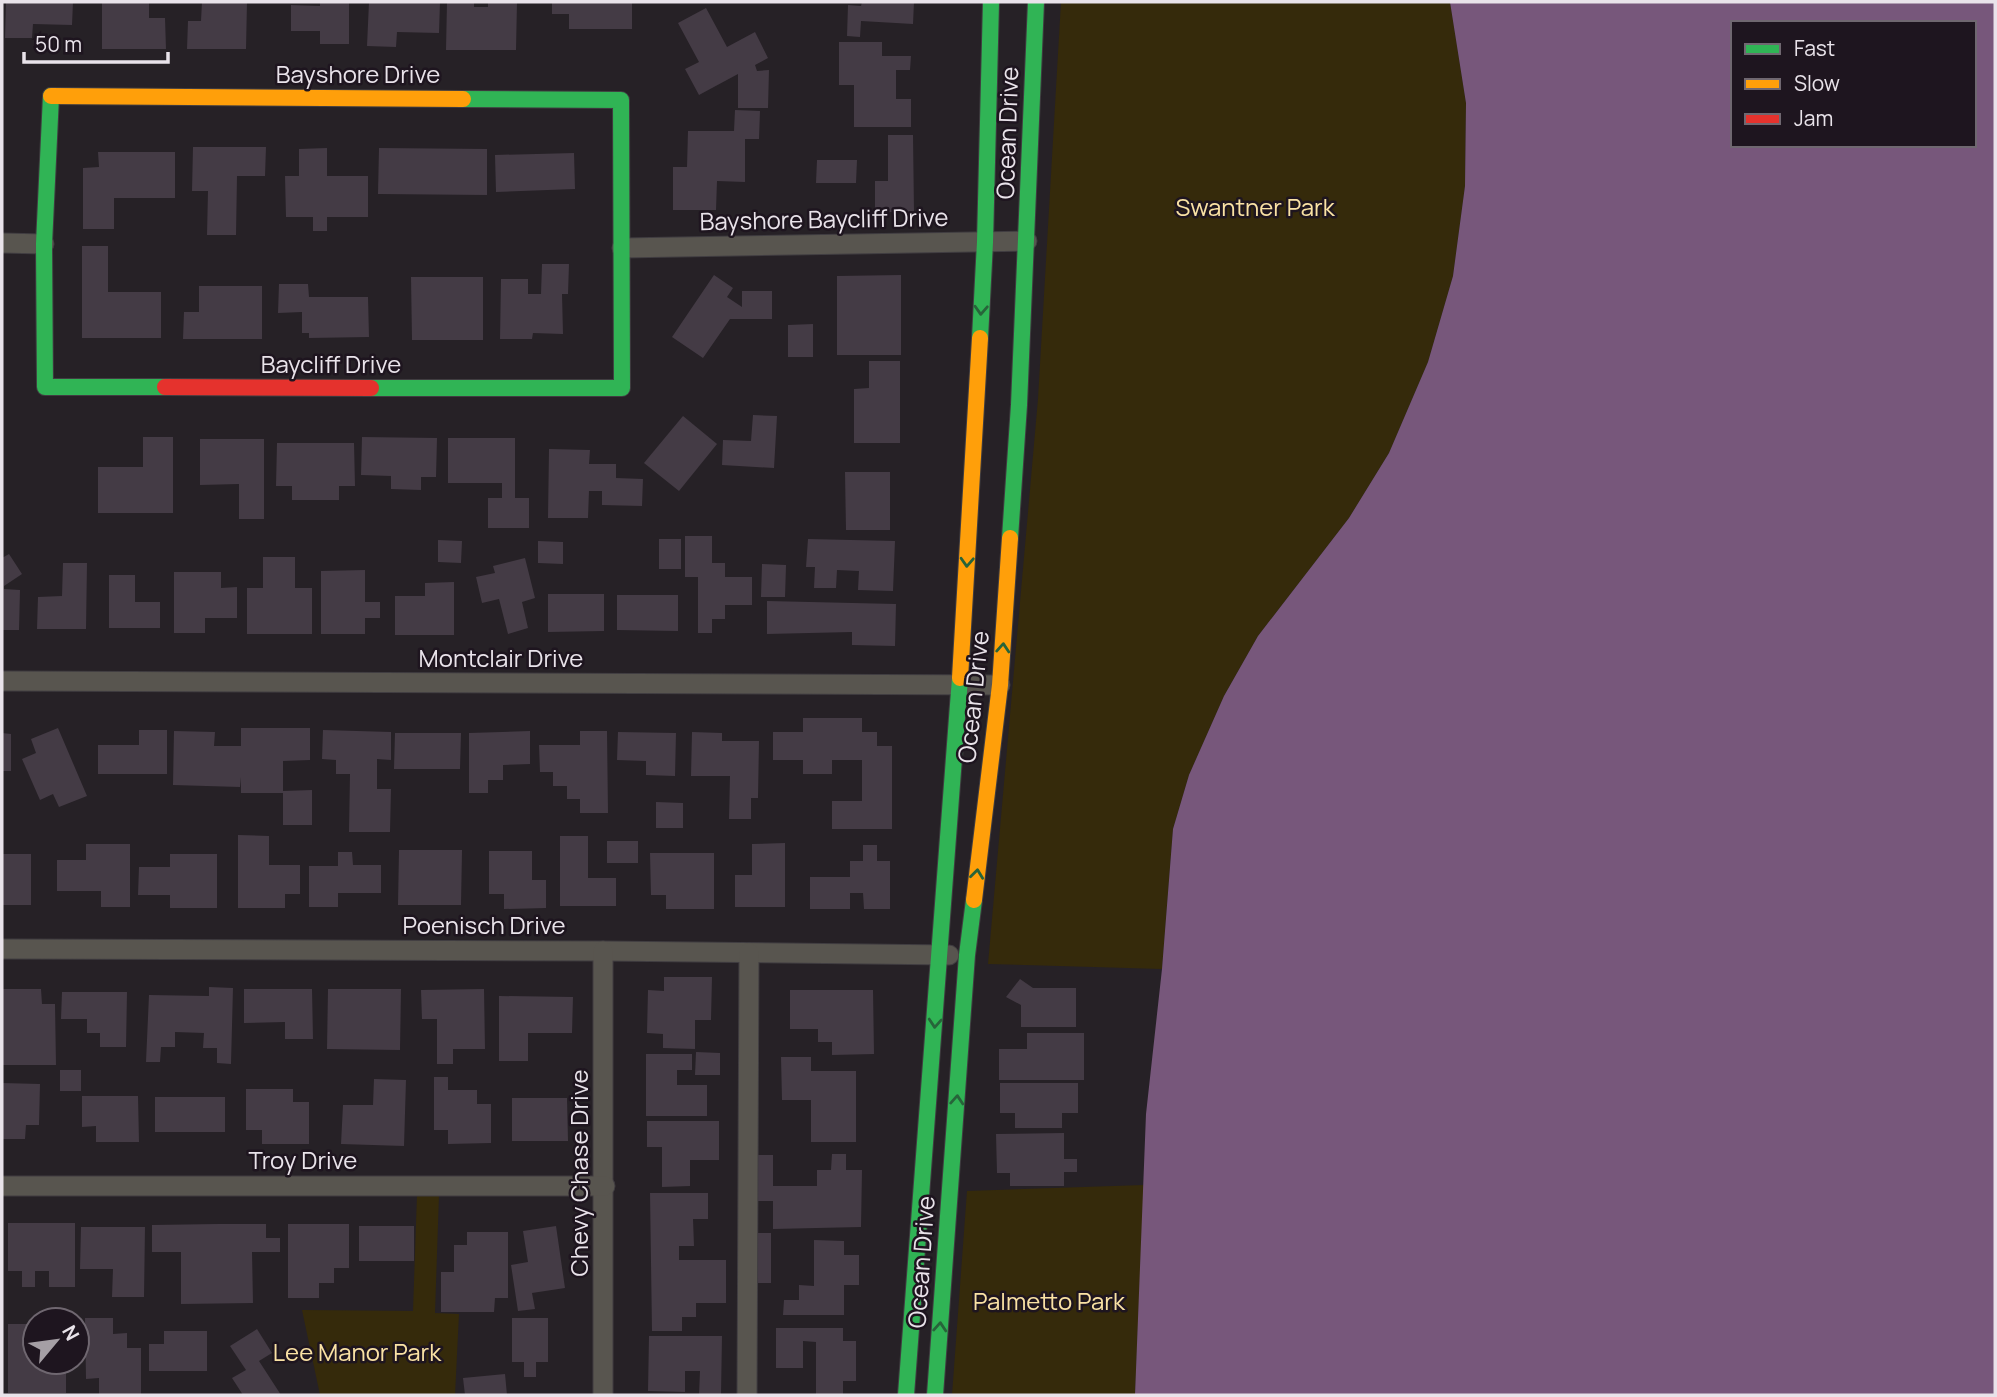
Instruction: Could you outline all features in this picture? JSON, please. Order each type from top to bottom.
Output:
[{"type":"main road","name":"Ocean Drive","points":[[906,1395],[960,685],[985,242],[991,2]]},
{"type":"main road","name":"Ocean Drive","points":[[935,1395],[967,955],[1000,685],[1002,494],[1027,241],[1036,2]]},
{"type":"main road","name":"Bayshore Drive","points":[[44,244],[51,96],[621,100],[622,248]]},
{"type":"main road","name":"Baycliff Drive","points":[[44,244],[45,387],[622,388],[622,248]]},
{"type":"main road","points":[[971,494],[1002,494]]},
{"type":"main road","points":[[925,1145],[953,1147]]},
{"type":"street","name":"Bayshore Baycliff Drive","points":[[622,248],[1027,241]]},
{"type":"street","points":[[2,243],[44,244]]},
{"type":"street","name":"Montclair Drive","points":[[2,681],[1000,685]]},
{"type":"street","name":"Poenisch Drive","points":[[2,948],[967,955]]},
{"type":"street","name":"Chevy Chase Drive","points":[[603,951],[604,1395]]},
{"type":"street","points":[[747,1395],[749,953]]},
{"type":"street","name":"Troy Drive","points":[[2,1186],[605,1186]]},
{"type":"green space","name":"Swantner Park","points":[[1061,2],[1450,2],[1466,103],[1465,186],[1453,276],[1428,362],[1389,453],[1349,518],[1258,636],[1224,696],[1189,775],[1173,829],[1162,969],[988,964],[1038,399]]},
{"type":"green space","name":"Palmetto Park","points":[[1144,1185],[1135,1395],[952,1395],[967,1191]]},
{"type":"green space","name":"Lee Manor Park","points":[[417,1195],[439,1195],[435,1313],[459,1314],[455,1395],[320,1395],[302,1310],[413,1311]]},
{"type":"shaded area","points":[[1450,2],[1995,2],[1995,1395],[1135,1395],[1146,1114],[1162,969],[1173,829],[1189,775],[1224,696],[1258,636],[1349,518],[1389,453],[1428,362],[1453,276],[1465,186],[1466,103]]},
{"type":"building","points":[[6,2],[73,2],[72,25],[33,24],[32,38],[5,38]]},
{"type":"building","points":[[102,2],[149,2],[149,18],[165,18],[166,49],[102,49]]},
{"type":"building","points":[[202,2],[247,2],[246,49],[187,49],[188,21],[201,21]]},
{"type":"building","points":[[320,2],[349,2],[349,44],[320,44],[320,31],[291,31],[291,5],[320,6]]},
{"type":"building","points":[[369,2],[440,2],[439,33],[397,32],[396,47],[367,46]]},
{"type":"building","points":[[447,2],[474,2],[474,7],[488,7],[488,2],[517,2],[516,50],[446,50]]},
{"type":"building","points":[[552,2],[632,2],[632,29],[569,29],[569,14],[552,14]]},
{"type":"building","points":[[862,2],[914,2],[913,24],[861,21],[860,37],[847,36],[848,5],[861,6]]},
{"type":"building","points":[[706,8],[727,47],[755,32],[768,58],[755,65],[757,71],[769,70],[768,108],[738,108],[738,74],[699,95],[685,69],[699,62],[678,23]]},
{"type":"building","points":[[839,42],[882,42],[882,56],[911,56],[910,70],[896,70],[896,99],[911,99],[911,127],[854,127],[854,85],[839,85]]},
{"type":"building","points":[[735,110],[760,111],[759,139],[745,139],[745,182],[717,181],[716,210],[673,210],[673,167],[687,167],[688,131],[734,131]]},
{"type":"building","points":[[888,135],[913,135],[914,212],[875,212],[875,181],[888,181]]},
{"type":"building","points":[[193,147],[266,147],[265,176],[237,176],[236,235],[207,235],[208,191],[192,191]]},
{"type":"building","points":[[327,148],[327,176],[368,176],[368,217],[327,217],[327,231],[313,231],[313,217],[286,217],[285,176],[299,176],[299,149]]},
{"type":"building","points":[[379,148],[487,149],[487,195],[378,194]]},
{"type":"building","points":[[98,152],[175,152],[175,198],[114,198],[114,229],[83,229],[83,168],[99,167]]},
{"type":"building","points":[[574,153],[575,189],[496,192],[495,155]]},
{"type":"building","points":[[817,160],[857,160],[856,183],[816,183]]},
{"type":"building","points":[[82,246],[108,246],[108,292],[161,292],[161,338],[82,338]]},
{"type":"building","points":[[542,264],[569,264],[568,294],[562,294],[563,334],[533,333],[532,339],[500,339],[501,279],[528,279],[528,294],[541,294]]},
{"type":"building","points":[[714,275],[733,288],[727,297],[742,307],[742,291],[772,291],[772,319],[730,319],[703,358],[672,337]]},
{"type":"building","points":[[901,275],[901,355],[837,355],[837,276]]},
{"type":"building","points":[[411,277],[483,277],[483,340],[412,340]]},
{"type":"building","points":[[279,284],[308,284],[309,297],[368,297],[369,337],[309,338],[309,333],[302,333],[302,312],[278,313]]},
{"type":"building","points":[[199,286],[262,286],[262,339],[183,339],[184,312],[199,312]]},
{"type":"building","points":[[813,324],[813,357],[788,357],[788,325]]},
{"type":"building","points":[[869,361],[900,361],[900,443],[854,443],[854,389],[869,388]]},
{"type":"building","points":[[753,415],[777,416],[774,468],[722,465],[723,440],[751,441]]},
{"type":"building","points":[[683,416],[717,444],[679,491],[644,463]]},
{"type":"building","points":[[143,437],[173,437],[173,513],[98,513],[98,467],[143,467]]},
{"type":"building","points":[[362,437],[437,438],[436,477],[421,477],[421,490],[391,489],[391,476],[361,475]]},
{"type":"building","points":[[448,438],[515,438],[515,498],[529,498],[529,528],[488,528],[488,498],[502,498],[502,483],[448,483]]},
{"type":"building","points":[[200,439],[264,439],[264,519],[239,519],[239,484],[200,485]]},
{"type":"building","points":[[277,443],[354,443],[355,486],[339,486],[339,500],[292,500],[292,486],[276,486]]},
{"type":"building","points":[[549,449],[590,450],[589,464],[616,464],[616,478],[643,479],[642,506],[602,505],[602,491],[589,491],[588,518],[548,518]]},
{"type":"building","points":[[845,472],[890,472],[890,530],[846,530]]},
{"type":"building","points":[[685,536],[712,536],[712,563],[725,563],[725,577],[752,577],[752,605],[725,605],[725,619],[712,619],[712,633],[698,633],[698,577],[685,577]]},
{"type":"building","points":[[659,539],[681,539],[681,569],[659,569]]},
{"type":"building","points":[[808,539],[895,541],[893,591],[858,590],[859,571],[837,570],[836,588],[814,588],[815,567],[806,567]]},
{"type":"building","points":[[438,540],[462,541],[461,563],[438,562]]},
{"type":"building","points":[[538,541],[563,542],[563,564],[538,563]]},
{"type":"building","points":[[9,554],[22,574],[4,586],[4,589],[20,590],[19,630],[2,630],[2,558]]},
{"type":"building","points":[[263,557],[295,557],[295,588],[312,588],[312,634],[247,634],[247,588],[263,588]]},
{"type":"building","points":[[525,558],[535,598],[522,602],[528,628],[508,634],[499,599],[482,603],[476,577],[495,573],[493,566]]},
{"type":"building","points":[[63,563],[87,563],[86,629],[37,629],[38,597],[62,596]]},
{"type":"building","points":[[762,564],[786,565],[785,597],[761,597]]},
{"type":"building","points":[[365,570],[365,602],[380,602],[380,618],[365,618],[365,634],[321,634],[321,571]]},
{"type":"building","points":[[174,572],[221,572],[221,588],[237,587],[237,618],[205,618],[205,633],[174,633]]},
{"type":"building","points":[[109,575],[135,575],[135,602],[160,602],[160,628],[109,628]]},
{"type":"building","points":[[454,582],[454,635],[395,635],[395,596],[425,596],[425,583]]},
{"type":"building","points":[[548,594],[604,594],[604,631],[548,632]]},
{"type":"building","points":[[617,595],[678,595],[678,631],[617,630]]},
{"type":"building","points":[[767,601],[896,604],[895,646],[852,645],[852,632],[767,634]]},
{"type":"building","points":[[803,718],[862,718],[862,732],[877,732],[877,746],[892,746],[892,829],[832,829],[832,801],[862,801],[862,760],[832,760],[832,774],[803,774],[803,760],[773,760],[773,732],[803,732]]},
{"type":"building","points":[[58,728],[87,796],[59,807],[53,794],[40,800],[22,759],[36,753],[31,739]]},
{"type":"building","points":[[241,728],[310,728],[310,760],[283,761],[283,793],[241,793],[241,777],[240,787],[173,785],[174,731],[215,732],[214,746],[241,746]]},
{"type":"building","points":[[139,730],[167,730],[167,774],[98,774],[98,745],[139,745]]},
{"type":"building","points":[[323,730],[391,732],[391,760],[377,759],[377,789],[391,789],[390,832],[349,832],[350,774],[336,774],[336,760],[322,759]]},
{"type":"building","points":[[530,731],[530,764],[503,765],[503,780],[488,780],[488,793],[469,793],[469,733]]},
{"type":"building","points":[[580,731],[607,731],[608,813],[580,813],[580,799],[567,799],[567,786],[553,786],[553,772],[540,772],[539,745],[580,745]]},
{"type":"building","points":[[618,732],[676,733],[675,776],[646,775],[646,761],[617,760]]},
{"type":"building","points":[[692,732],[722,733],[722,741],[759,741],[758,798],[751,798],[751,819],[729,819],[730,776],[691,776]]},
{"type":"building","points":[[2,733],[11,734],[11,771],[2,771]]},
{"type":"building","points":[[395,733],[461,733],[460,769],[394,769]]},
{"type":"building","points":[[312,790],[312,825],[283,825],[283,791]]},
{"type":"building","points":[[656,802],[683,803],[683,828],[656,828]]},
{"type":"building","points":[[238,835],[269,836],[269,865],[300,865],[300,894],[285,894],[285,908],[238,908]]},
{"type":"building","points":[[560,836],[588,836],[588,878],[616,878],[616,906],[560,906]]},
{"type":"building","points":[[607,841],[638,841],[638,863],[607,863]]},
{"type":"building","points":[[785,843],[785,907],[735,907],[735,875],[752,875],[752,844]]},
{"type":"building","points":[[86,844],[130,844],[130,907],[101,907],[101,891],[57,891],[57,860],[86,860]]},
{"type":"building","points":[[863,845],[877,845],[877,861],[890,861],[890,909],[864,909],[863,893],[850,893],[850,909],[810,909],[810,877],[850,877],[850,861],[863,861]]},
{"type":"building","points":[[399,850],[462,850],[461,905],[398,905]]},
{"type":"building","points":[[489,851],[532,851],[532,880],[546,880],[546,908],[504,909],[504,894],[489,894]]},
{"type":"building","points":[[338,852],[352,852],[353,865],[381,865],[381,893],[338,893],[338,907],[309,907],[309,866],[338,866]]},
{"type":"building","points":[[650,853],[714,853],[714,909],[666,909],[666,895],[651,895]]},
{"type":"building","points":[[2,854],[31,854],[31,905],[2,905]]},
{"type":"building","points":[[170,854],[217,854],[217,908],[170,908],[170,895],[138,895],[139,867],[170,867]]},
{"type":"building","points":[[664,977],[712,977],[711,1020],[695,1020],[695,1049],[663,1048],[663,1034],[647,1033],[648,990],[664,991]]},
{"type":"building","points":[[1020,979],[1033,988],[1076,988],[1076,1027],[1021,1027],[1021,1005],[1006,997]]},
{"type":"building","points":[[209,987],[233,988],[231,1064],[217,1063],[217,1048],[203,1048],[204,1033],[175,1032],[175,1047],[161,1047],[160,1062],[146,1062],[149,995],[209,996]]},
{"type":"building","points":[[2,989],[41,989],[42,1004],[55,1004],[56,1065],[2,1065]]},
{"type":"building","points":[[244,989],[312,989],[313,1039],[285,1039],[285,1022],[244,1023]]},
{"type":"building","points":[[328,989],[401,989],[400,1050],[327,1049]]},
{"type":"building","points":[[484,989],[485,1049],[453,1049],[453,1064],[437,1064],[437,1019],[422,1019],[421,990]]},
{"type":"building","points":[[790,990],[873,990],[874,1054],[832,1055],[832,1042],[818,1042],[818,1029],[790,1029]]},
{"type":"building","points":[[62,992],[127,992],[126,1047],[100,1047],[100,1033],[87,1033],[87,1019],[61,1019]]},
{"type":"building","points":[[499,996],[573,997],[572,1033],[528,1033],[528,1061],[499,1061]]},
{"type":"building","points":[[1027,1033],[1084,1033],[1084,1080],[999,1080],[999,1049],[1027,1049]]},
{"type":"building","points":[[696,1052],[720,1053],[720,1075],[695,1075]]},
{"type":"building","points":[[646,1054],[692,1054],[692,1070],[677,1070],[677,1085],[707,1085],[707,1116],[646,1116]]},
{"type":"building","points":[[781,1057],[811,1057],[811,1071],[856,1071],[856,1142],[811,1142],[811,1100],[782,1100]]},
{"type":"building","points":[[60,1070],[81,1070],[81,1091],[60,1091]]},
{"type":"building","points":[[434,1077],[448,1077],[448,1090],[477,1090],[477,1104],[491,1104],[491,1143],[448,1144],[448,1130],[434,1130]]},
{"type":"building","points":[[374,1079],[406,1080],[404,1146],[341,1144],[343,1105],[373,1105]]},
{"type":"building","points":[[2,1083],[40,1084],[39,1125],[26,1125],[25,1139],[2,1139]]},
{"type":"building","points":[[1000,1083],[1078,1083],[1078,1113],[1062,1113],[1062,1128],[1015,1128],[1015,1113],[1000,1113]]},
{"type":"building","points":[[246,1089],[293,1089],[293,1102],[309,1102],[309,1144],[262,1144],[262,1130],[246,1130]]},
{"type":"building","points":[[82,1096],[138,1096],[139,1142],[96,1142],[96,1126],[82,1127]]},
{"type":"building","points":[[155,1097],[225,1097],[225,1132],[155,1132]]},
{"type":"building","points":[[512,1098],[567,1098],[568,1141],[512,1141]]},
{"type":"building","points":[[647,1121],[719,1121],[719,1160],[690,1160],[690,1186],[662,1187],[662,1147],[647,1147]]},
{"type":"building","points":[[1064,1133],[1064,1159],[1077,1159],[1077,1172],[1064,1172],[1064,1186],[1010,1186],[1010,1173],[997,1173],[996,1134]]},
{"type":"building","points":[[832,1154],[846,1154],[846,1170],[862,1170],[861,1227],[773,1229],[773,1201],[758,1201],[758,1155],[773,1155],[773,1186],[817,1186],[817,1170],[831,1170]]},
{"type":"building","points":[[650,1193],[708,1193],[708,1219],[693,1219],[694,1246],[679,1246],[679,1260],[726,1260],[726,1303],[696,1303],[696,1317],[682,1317],[682,1331],[652,1331]]},
{"type":"building","points":[[8,1223],[75,1223],[75,1287],[49,1287],[49,1271],[35,1271],[35,1287],[22,1287],[22,1271],[8,1271]]},
{"type":"building","points":[[266,1224],[266,1238],[280,1238],[280,1252],[252,1252],[253,1303],[181,1304],[181,1252],[152,1252],[152,1225]]},
{"type":"building","points":[[288,1224],[349,1224],[349,1268],[334,1268],[334,1283],[319,1283],[319,1298],[288,1298]]},
{"type":"building","points":[[359,1226],[414,1226],[414,1261],[359,1261]]},
{"type":"building","points":[[556,1226],[565,1288],[532,1293],[535,1309],[518,1311],[511,1265],[528,1262],[523,1231]]},
{"type":"building","points":[[81,1227],[145,1227],[144,1297],[112,1297],[113,1269],[80,1269]]},
{"type":"building","points":[[467,1232],[508,1232],[508,1298],[495,1298],[494,1312],[441,1312],[441,1272],[454,1272],[454,1245],[467,1245]]},
{"type":"building","points":[[758,1233],[771,1233],[771,1283],[758,1283]]},
{"type":"building","points":[[814,1240],[844,1241],[844,1255],[859,1255],[859,1285],[844,1285],[844,1315],[783,1315],[784,1300],[799,1300],[799,1285],[814,1286]]},
{"type":"building","points":[[91,1318],[113,1318],[113,1334],[127,1333],[127,1348],[141,1348],[141,1394],[99,1394],[99,1378],[86,1379],[86,1376],[91,1376]]},
{"type":"building","points":[[512,1318],[548,1318],[548,1362],[536,1362],[536,1377],[524,1377],[524,1362],[512,1362]]},
{"type":"building","points":[[8,1324],[21,1324],[21,1376],[66,1376],[66,1393],[8,1393]]},
{"type":"building","points":[[776,1328],[843,1328],[843,1341],[856,1341],[856,1381],[843,1381],[843,1394],[816,1394],[816,1342],[803,1341],[803,1368],[776,1368]]},
{"type":"building","points":[[257,1329],[272,1353],[259,1361],[281,1395],[243,1395],[232,1378],[246,1370],[230,1346]]},
{"type":"building","points":[[164,1331],[207,1331],[207,1371],[149,1371],[149,1344],[164,1344]]},
{"type":"building","points":[[649,1336],[722,1336],[721,1395],[699,1395],[700,1371],[685,1371],[685,1392],[648,1391]]},
{"type":"building","points":[[505,1374],[507,1395],[465,1395],[463,1378]]},
{"type":"traffic: fast","points":[[980,338],[991,2]]},
{"type":"traffic: fast","points":[[1010,538],[1019,405],[1036,2]]},
{"type":"traffic: fast","points":[[51,96],[44,244],[45,387],[165,387]]},
{"type":"traffic: fast","points":[[371,388],[622,388],[621,100],[463,99]]},
{"type":"traffic: fast","points":[[906,1395],[960,678]]},
{"type":"traffic: fast","points":[[935,1395],[967,955],[974,900]]},
{"type":"traffic: slow","points":[[51,96],[463,99]]},
{"type":"traffic: slow","points":[[960,678],[980,338]]},
{"type":"traffic: slow","points":[[974,900],[1000,685],[1010,538]]},
{"type":"traffic: jam","points":[[165,387],[371,388]]}]
